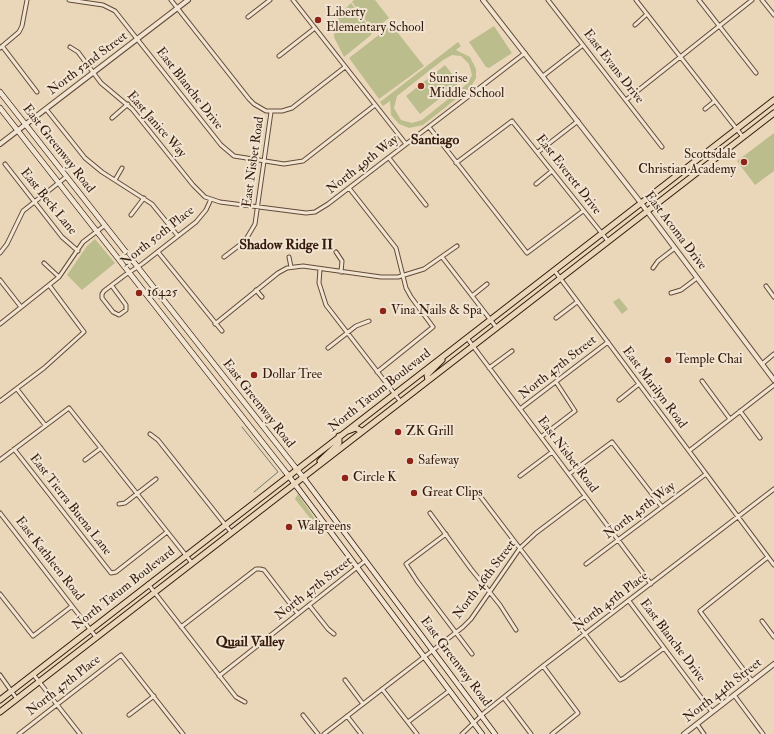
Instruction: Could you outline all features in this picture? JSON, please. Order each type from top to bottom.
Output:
[{"type":"main road","name":"East Greenway Road","points":[[0,92],[302,477],[494,734]]},
{"type":"main road","name":"North Tatum Boulevard","points":[[0,700],[466,337],[774,100]]},
{"type":"main road","name":"East Greenway Road","points":[[0,108],[288,475],[482,734]]},
{"type":"main road","name":"North Tatum Boulevard","points":[[0,712],[472,345],[774,113]]},
{"type":"main road","points":[[428,380],[427,375],[446,353]]},
{"type":"main road","points":[[316,466],[325,455],[339,443],[339,436],[356,428],[362,431],[363,422],[389,402],[394,394]]},
{"type":"main road","points":[[337,541],[345,535]]},
{"type":"street","points":[[27,0],[22,26],[19,32],[1,47],[37,92]]},
{"type":"street","points":[[69,0],[111,8],[113,4]]},
{"type":"street","name":"East Nisbet Road","points":[[171,0],[249,99],[260,108],[271,112],[255,224],[245,241],[224,257]]},
{"type":"street","name":"North 52nd Street","points":[[0,144],[188,0]]},
{"type":"street","points":[[248,17],[270,0]]},
{"type":"street","points":[[292,0],[406,144]]},
{"type":"street","name":"East Acoma Drive","points":[[483,0],[641,203],[774,380]]},
{"type":"street","name":"East Evans Drive","points":[[548,0],[662,146]]},
{"type":"street","points":[[636,0],[743,137]]},
{"type":"street","points":[[699,0],[756,73]]},
{"type":"street","points":[[626,100],[752,0]]},
{"type":"street","points":[[762,0],[774,15]]},
{"type":"street","name":"East Blanche Drive","points":[[111,8],[226,150],[240,158],[284,164],[303,161],[375,106]]},
{"type":"street","points":[[635,24],[647,14]]},
{"type":"street","points":[[279,56],[315,28]]},
{"type":"street","points":[[543,76],[583,45]]},
{"type":"street","name":"East Janice Way","points":[[70,47],[78,52],[105,87],[128,104],[198,191],[211,199]]},
{"type":"street","name":"North 49th Way","points":[[211,199],[306,214],[315,212],[328,204],[389,158],[525,53]]},
{"type":"street","points":[[271,112],[292,108],[345,67]]},
{"type":"street","points":[[705,109],[715,101]]},
{"type":"street","points":[[112,118],[128,104]]},
{"type":"street","points":[[46,109],[84,158],[152,204],[178,236]]},
{"type":"street","name":"East Everett Drive","points":[[456,163],[512,121],[608,242]]},
{"type":"street","points":[[538,152],[578,121]]},
{"type":"street","points":[[429,127],[527,252],[583,211]]},
{"type":"street","points":[[389,158],[426,205]]},
{"type":"street","name":"East Beck Lane","points":[[5,164],[62,237],[78,251]]},
{"type":"street","points":[[115,180],[122,168]]},
{"type":"street","points":[[536,184],[552,171]]},
{"type":"street","points":[[0,253],[4,249],[20,216],[34,202],[66,177]]},
{"type":"street","points":[[349,188],[396,248],[406,288],[411,298],[433,327],[377,372]]},
{"type":"street","points":[[131,215],[144,198]]},
{"type":"street","name":"North 50th Place","points":[[112,286],[126,304],[126,310],[119,314],[113,312],[102,298],[102,294],[112,286],[129,273],[158,252],[203,215],[211,199]]},
{"type":"street","points":[[0,324],[59,277],[84,242],[104,226]]},
{"type":"street","points":[[0,246],[4,249]]},
{"type":"street","points":[[215,324],[278,273],[291,267],[302,266],[381,277],[403,276],[424,269],[457,246]]},
{"type":"street","points":[[653,268],[658,261],[675,248]]},
{"type":"street","points":[[158,252],[222,331]]},
{"type":"street","points":[[336,252],[342,261],[341,272]]},
{"type":"street","points":[[289,257],[291,267]]},
{"type":"street","points":[[442,257],[496,327]]},
{"type":"street","points":[[44,263],[59,277]]},
{"type":"street","points":[[320,269],[319,283],[323,299],[347,333],[400,401]]},
{"type":"street","name":"East Marilyn Road","points":[[554,270],[774,565]]},
{"type":"street","points":[[671,293],[680,290],[697,278]]},
{"type":"street","points":[[0,280],[21,307]]},
{"type":"street","points":[[472,296],[487,284]]},
{"type":"street","points":[[0,401],[44,368],[84,332],[49,285]]},
{"type":"street","points":[[766,286],[774,297]]},
{"type":"street","points":[[256,290],[262,298]]},
{"type":"street","points":[[556,318],[578,302]]},
{"type":"street","points":[[328,348],[347,333],[364,322],[369,321]]},
{"type":"street","name":"East Nisbet Road","points":[[466,337],[651,584]]},
{"type":"street","name":"North 47th Street","points":[[520,409],[608,342]]},
{"type":"street","points":[[489,368],[512,351]]},
{"type":"street","points":[[762,364],[774,354]]},
{"type":"street","points":[[541,437],[575,410],[556,382]]},
{"type":"street","points":[[702,382],[730,419]]},
{"type":"street","points":[[619,400],[640,384]]},
{"type":"street","points":[[689,450],[774,385]]},
{"type":"street","points":[[17,389],[45,425]]},
{"type":"street","points":[[0,460],[69,408],[192,563]]},
{"type":"street","points":[[740,411],[760,438]]},
{"type":"street","points":[[150,434],[158,440],[231,532]]},
{"type":"street","points":[[568,474],[612,442],[662,507]]},
{"type":"street","points":[[85,460],[101,448]]},
{"type":"street","name":"East Tierra Buena Lane","points":[[14,449],[111,573],[116,572],[167,532]]},
{"type":"street","points":[[520,476],[552,452]]},
{"type":"street","name":"North 45th Way","points":[[586,564],[706,474]]},
{"type":"street","points":[[119,504],[125,503],[156,479]]},
{"type":"street","name":"North 45th Place","points":[[462,734],[481,716],[543,666],[774,490]]},
{"type":"street","points":[[480,496],[584,635],[620,680],[664,648]]},
{"type":"street","name":"North 46th Street","points":[[324,734],[471,619],[520,548],[536,533],[585,496]]},
{"type":"street","name":"East Kathleen Road","points":[[0,513],[96,637]]},
{"type":"street","points":[[430,513],[516,630]]},
{"type":"street","points":[[446,534],[406,564],[472,654]]},
{"type":"street","points":[[752,681],[700,611],[768,557]]},
{"type":"street","name":"North 47th Street","points":[[219,676],[365,561]]},
{"type":"street","points":[[181,626],[256,569],[264,570],[298,614]]},
{"type":"street","points":[[148,584],[236,697],[245,702]]},
{"type":"street","points":[[0,594],[33,636],[72,606]]},
{"type":"street","name":"East Blanche Drive","points":[[629,601],[712,712]]},
{"type":"street","points":[[310,605],[328,629],[334,634]]},
{"type":"street","points":[[762,621],[774,637]]},
{"type":"street","name":"North 47th Place","points":[[20,734],[122,655],[154,696]]},
{"type":"street","name":"North 44th Street","points":[[684,734],[774,664]]},
{"type":"street","points":[[543,666],[578,713],[552,734]]},
{"type":"street","points":[[33,674],[80,734]]},
{"type":"street","points":[[0,675],[17,700]]},
{"type":"street","points":[[345,680],[363,704]]},
{"type":"street","points":[[382,689],[417,734]]},
{"type":"street","points":[[408,722],[449,690]]},
{"type":"street","points":[[734,695],[763,734]]},
{"type":"street","points":[[129,715],[154,696],[183,734]]},
{"type":"street","points":[[504,698],[531,734]]},
{"type":"street","points":[[303,715],[318,734]]},
{"type":"street","points":[[347,716],[361,734]]},
{"type":"street","points":[[697,724],[704,734]]},
{"type":"green space","points":[[354,0],[375,0],[389,18],[373,30],[352,2]]},
{"type":"green space","points":[[351,3],[372,31],[371,35],[344,57],[334,37],[335,26],[340,14]]},
{"type":"green space","points":[[494,26],[512,53],[489,68],[486,67],[469,42]]},
{"type":"green space","points":[[389,27],[394,28],[424,66],[379,99],[349,58]]},
{"type":"green space","points":[[458,42],[461,46],[456,50],[470,57],[476,69],[476,78],[470,88],[423,125],[409,128],[399,124],[391,115],[390,101],[383,106],[380,102]],"holes":[[[452,55],[461,56],[469,64],[472,75],[468,83],[422,120],[412,123],[401,120],[394,108],[397,96],[443,60]]]},
{"type":"green space","points":[[445,65],[459,83],[420,114],[406,96]]},
{"type":"green space","points":[[774,133],[774,171],[755,185],[737,161]]},
{"type":"green space","points":[[95,239],[115,263],[82,290],[67,275],[87,246]]},
{"type":"green space","points":[[619,298],[628,309],[622,314],[613,302]]},
{"type":"green space","points":[[298,494],[315,519],[312,525],[313,522],[295,499]]},
{"type":"waterway","points":[[242,427],[278,472],[254,492]]},
{"type":"place","name":"Liberty Elementary School","points":[[318,20]]},
{"type":"place","name":"Sunrise Middle School","points":[[421,86]]},
{"type":"place","name":"Scottsdale Christian Academy","points":[[744,162]]},
{"type":"place","name":"16425","points":[[139,293]]},
{"type":"place","name":"Vina Nails & Spa","points":[[383,311]]},
{"type":"place","name":"Temple Chai","points":[[668,360]]},
{"type":"place","name":"Dollar Tree","points":[[254,375]]},
{"type":"place","name":"ZK Grill","points":[[398,432]]},
{"type":"place","name":"Safeway","points":[[410,461]]},
{"type":"place","name":"Circle K","points":[[345,478]]},
{"type":"place","name":"Great Clips","points":[[414,493]]},
{"type":"place","name":"Walgreens","points":[[289,527]]},
{"type":"district","name":"Santiago","points":[[435,141]]},
{"type":"district","name":"Shadow Ridge II","points":[[286,246]]},
{"type":"district","name":"Quail Valley","points":[[250,643]]}]
